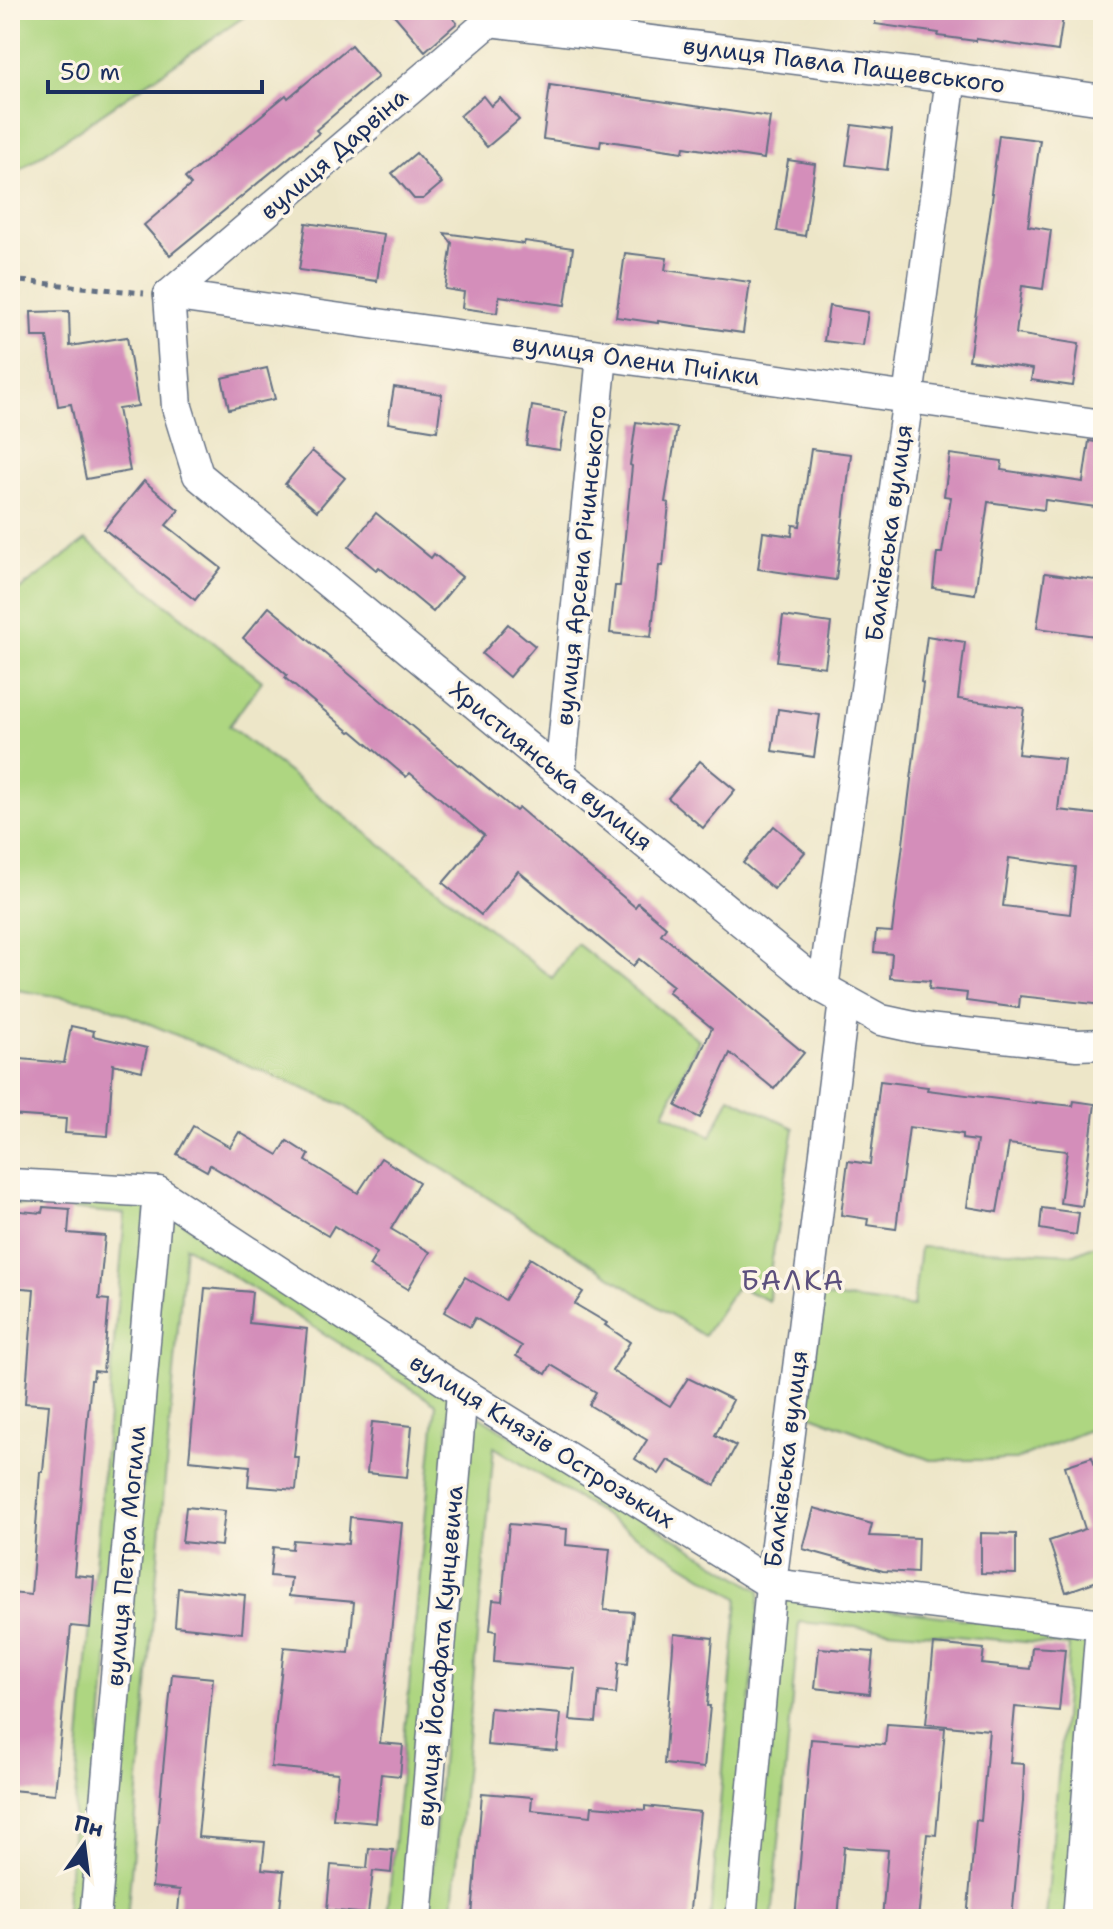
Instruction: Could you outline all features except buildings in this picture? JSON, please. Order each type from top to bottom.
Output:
[{"type":"street","name":"вулиця Павла Пащевського","points":[[491,15],[1103,100]]},
{"type":"street","name":"вулиця Дарвіна","points":[[169,295],[491,15]]},
{"type":"street","name":"Балківська вулиця","points":[[741,1919],[771,1584],[834,994],[951,78]]},
{"type":"street","name":"вулиця Олени Пчілки","points":[[169,295],[1103,425]]},
{"type":"street","name":"Християнська вулиця","points":[[169,295],[177,407],[198,475],[560,774],[834,994],[881,1020],[918,1028],[1077,1045],[1103,1044]]},
{"type":"street","name":"вулиця Арсена Річинського","points":[[560,774],[602,356]]},
{"type":"street","points":[[10,1184],[158,1192]]},
{"type":"street","name":"вулиця Князів Острозьких","points":[[158,1192],[462,1392],[771,1584],[1102,1624]]},
{"type":"street","name":"вулиця Петра Могили","points":[[95,1919],[158,1192]]},
{"type":"street","name":"вулиця Йосафата Кунцевича","points":[[417,1919],[462,1392]]},
{"type":"street","points":[[1078,1919],[1102,1624]]},
{"type":"path","points":[[10,280],[169,295]]},
{"type":"green space","points":[[22,10],[254,10],[21,169],[10,190],[10,26]]},
{"type":"green space","points":[[86,540],[262,681],[229,726],[552,978],[577,944],[699,1040],[664,1113],[711,1136],[730,1097],[794,1128],[771,1265],[769,1301],[737,1286],[704,1336],[343,1105],[100,1003],[10,989],[10,597]]},
{"type":"green space","points":[[10,1196],[147,1203],[85,1919],[65,1919],[125,1214],[10,1204]]},
{"type":"green space","points":[[166,1211],[451,1399],[407,1919],[387,1919],[436,1404],[185,1246],[127,1919],[105,1919]]},
{"type":"green space","points":[[1103,1241],[1103,1424],[1016,1460],[930,1460],[809,1414],[822,1296],[913,1307],[920,1247],[1075,1254]]},
{"type":"green space","points":[[471,1411],[760,1591],[731,1919],[710,1919],[738,1598],[494,1447],[452,1919],[428,1919]]},
{"type":"green space","points":[[780,1596],[1092,1635],[1070,1919],[1046,1919],[1069,1646],[799,1622],[772,1919],[751,1919]]},
{"type":"district","name":"БАЛКА","points":[[793,1280]]}]
